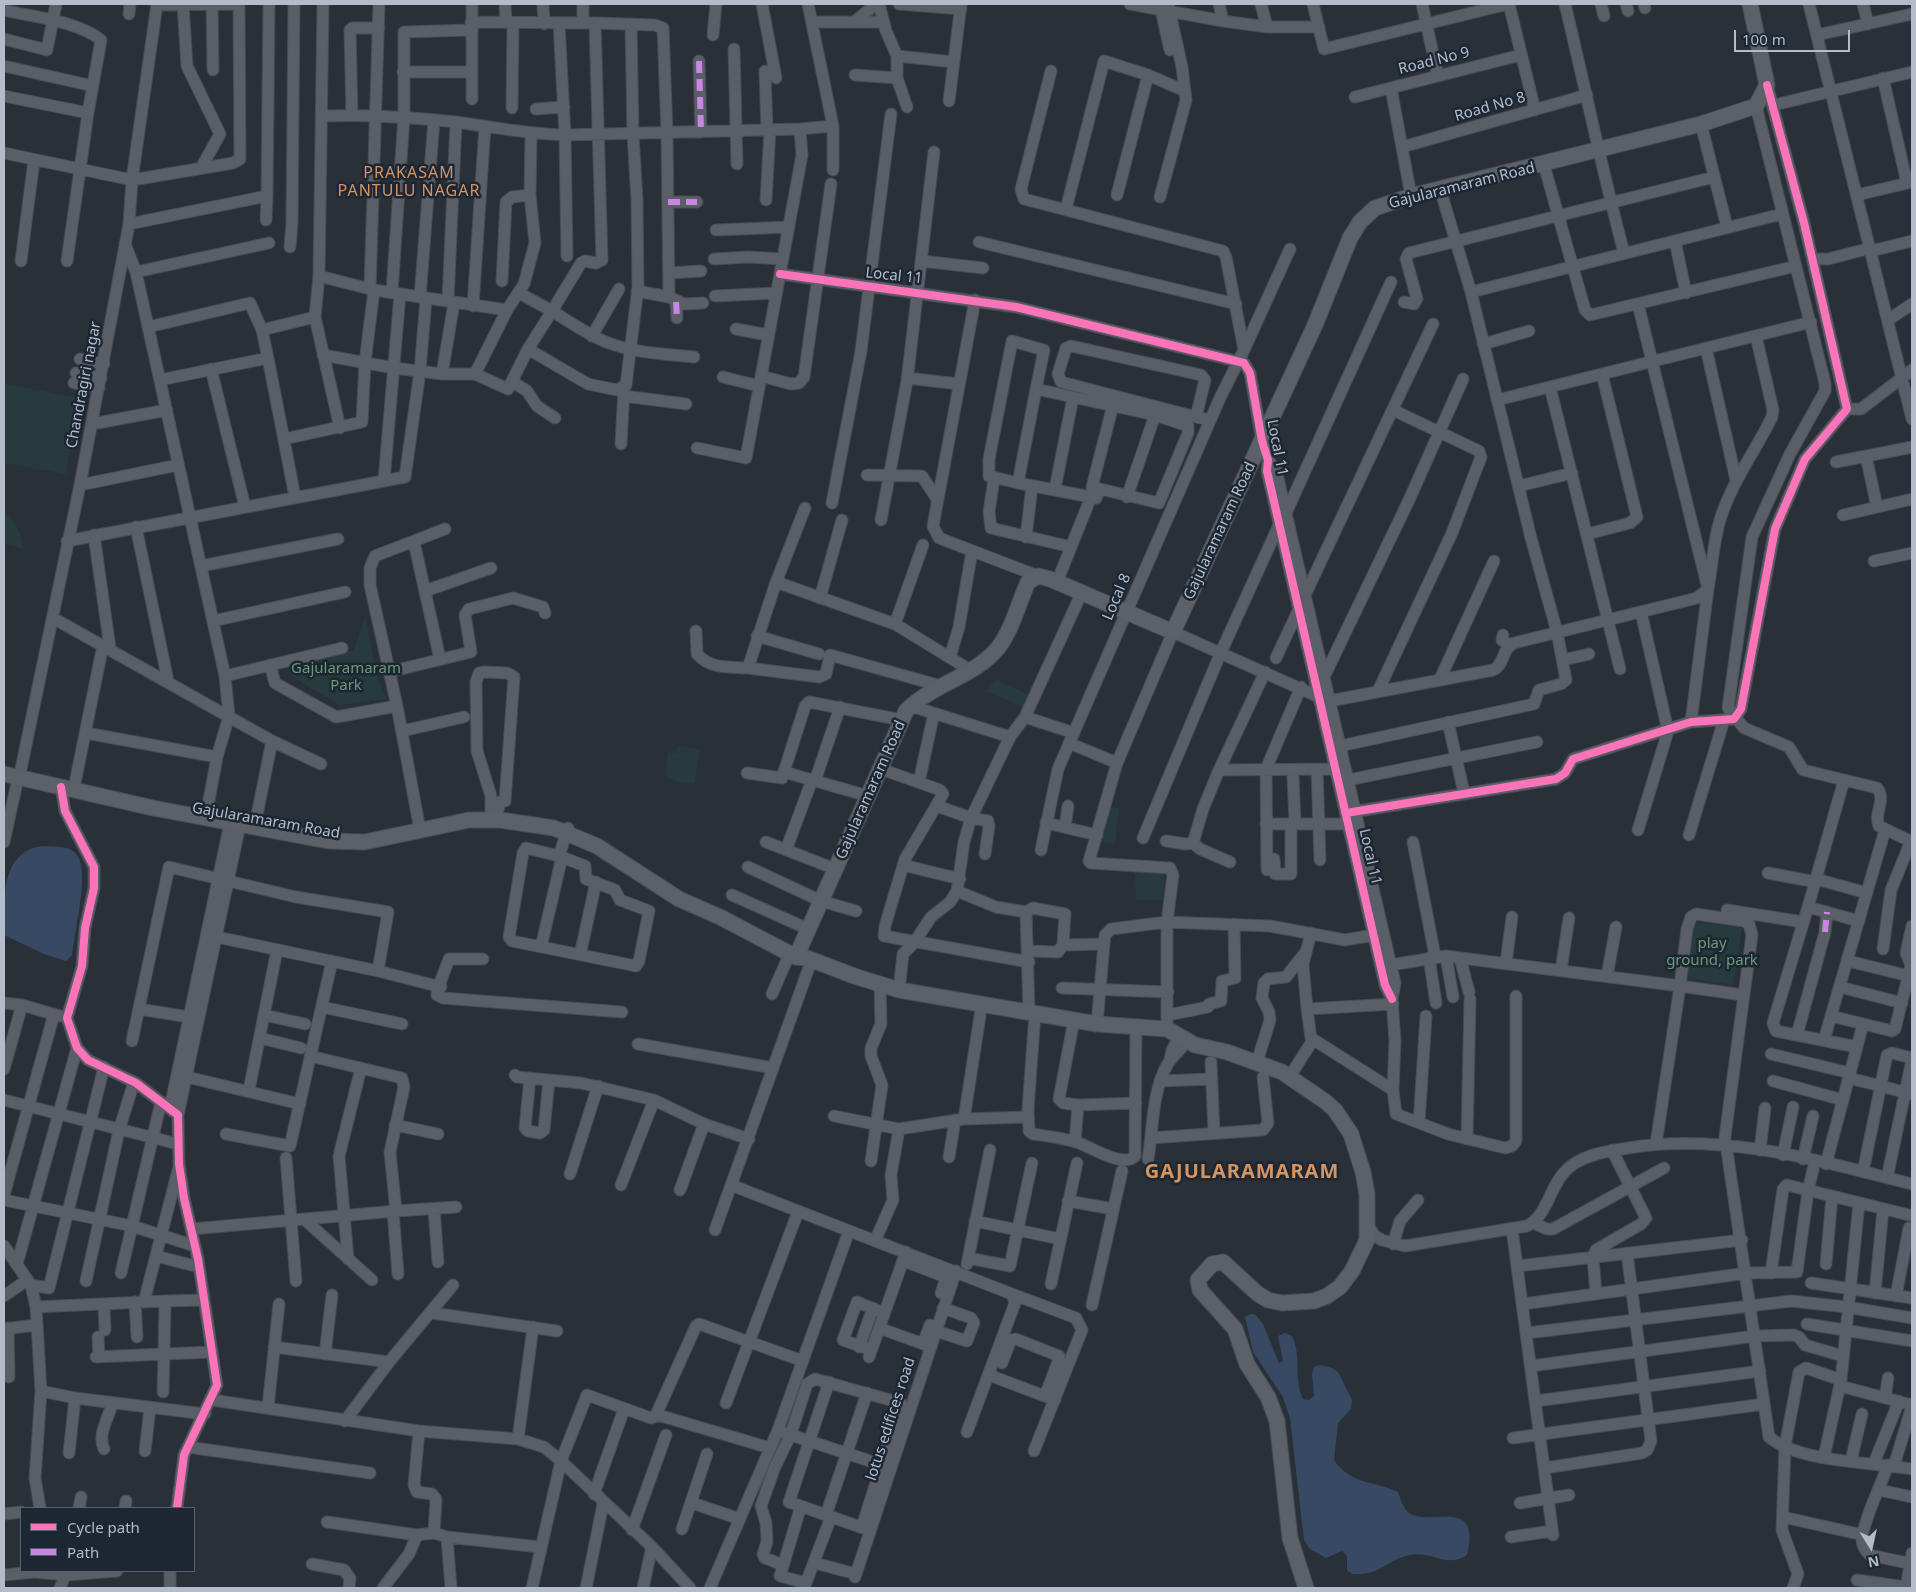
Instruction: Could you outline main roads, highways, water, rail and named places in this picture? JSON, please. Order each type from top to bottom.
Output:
[{"type":"main road","name":"Gajularamaram Road","points":[[804,956],[808,929],[902,720],[911,706],[970,670],[997,648],[1028,582],[1048,579],[1174,632],[1315,325],[1350,238],[1360,222],[1375,208],[1410,196],[1544,165],[1700,124],[1756,106],[1768,85],[1750,4]]},
{"type":"main road","name":"Gajularamaram Road","points":[[4,765],[14,774],[325,834],[358,836],[389,833],[495,809],[598,841],[667,886],[804,956],[880,985],[899,990],[1097,1024],[1175,1030],[1290,1076],[1335,1110],[1351,1134],[1363,1172],[1369,1227],[1363,1253],[1340,1287],[1314,1302],[1295,1304],[1268,1300],[1223,1262],[1212,1264],[1198,1280],[1200,1290],[1235,1329],[1247,1364],[1274,1409],[1278,1421],[1290,1538],[1306,1588]]},
{"type":"main road","name":"Gajularamaram Road","points":[[68,785],[235,824],[312,839],[353,843],[384,839],[419,827],[492,820],[526,823],[567,830]]},
{"type":"water","points":[[44,846],[62,847],[70,850],[77,855],[81,863],[82,888],[78,918],[72,955],[66,961],[44,954],[4,935],[5,893],[12,867],[19,857],[30,850]]},
{"type":"water","points":[[1255,1314],[1263,1324],[1279,1363],[1283,1361],[1278,1336],[1285,1333],[1292,1336],[1297,1352],[1298,1383],[1303,1399],[1309,1400],[1314,1396],[1312,1374],[1314,1367],[1321,1365],[1338,1372],[1352,1400],[1351,1409],[1338,1423],[1334,1460],[1340,1468],[1355,1478],[1398,1492],[1406,1510],[1417,1516],[1460,1519],[1467,1525],[1470,1536],[1467,1555],[1459,1559],[1446,1560],[1418,1554],[1410,1555],[1395,1560],[1370,1573],[1352,1574],[1347,1570],[1347,1556],[1342,1551],[1326,1558],[1310,1549],[1304,1540],[1290,1418],[1283,1397],[1253,1352],[1245,1317]]},
{"type":"district","name":"PRAKASAM PANTULU NAGAR","points":[[409,182]]},
{"type":"district","name":"GAJULARAMARAM","points":[[1242,1172]]},
{"type":"park label","name":"Gajularamaram Park","points":[[346,678]]},
{"type":"park label","name":"play ground, park","points":[[1712,952]]}]
